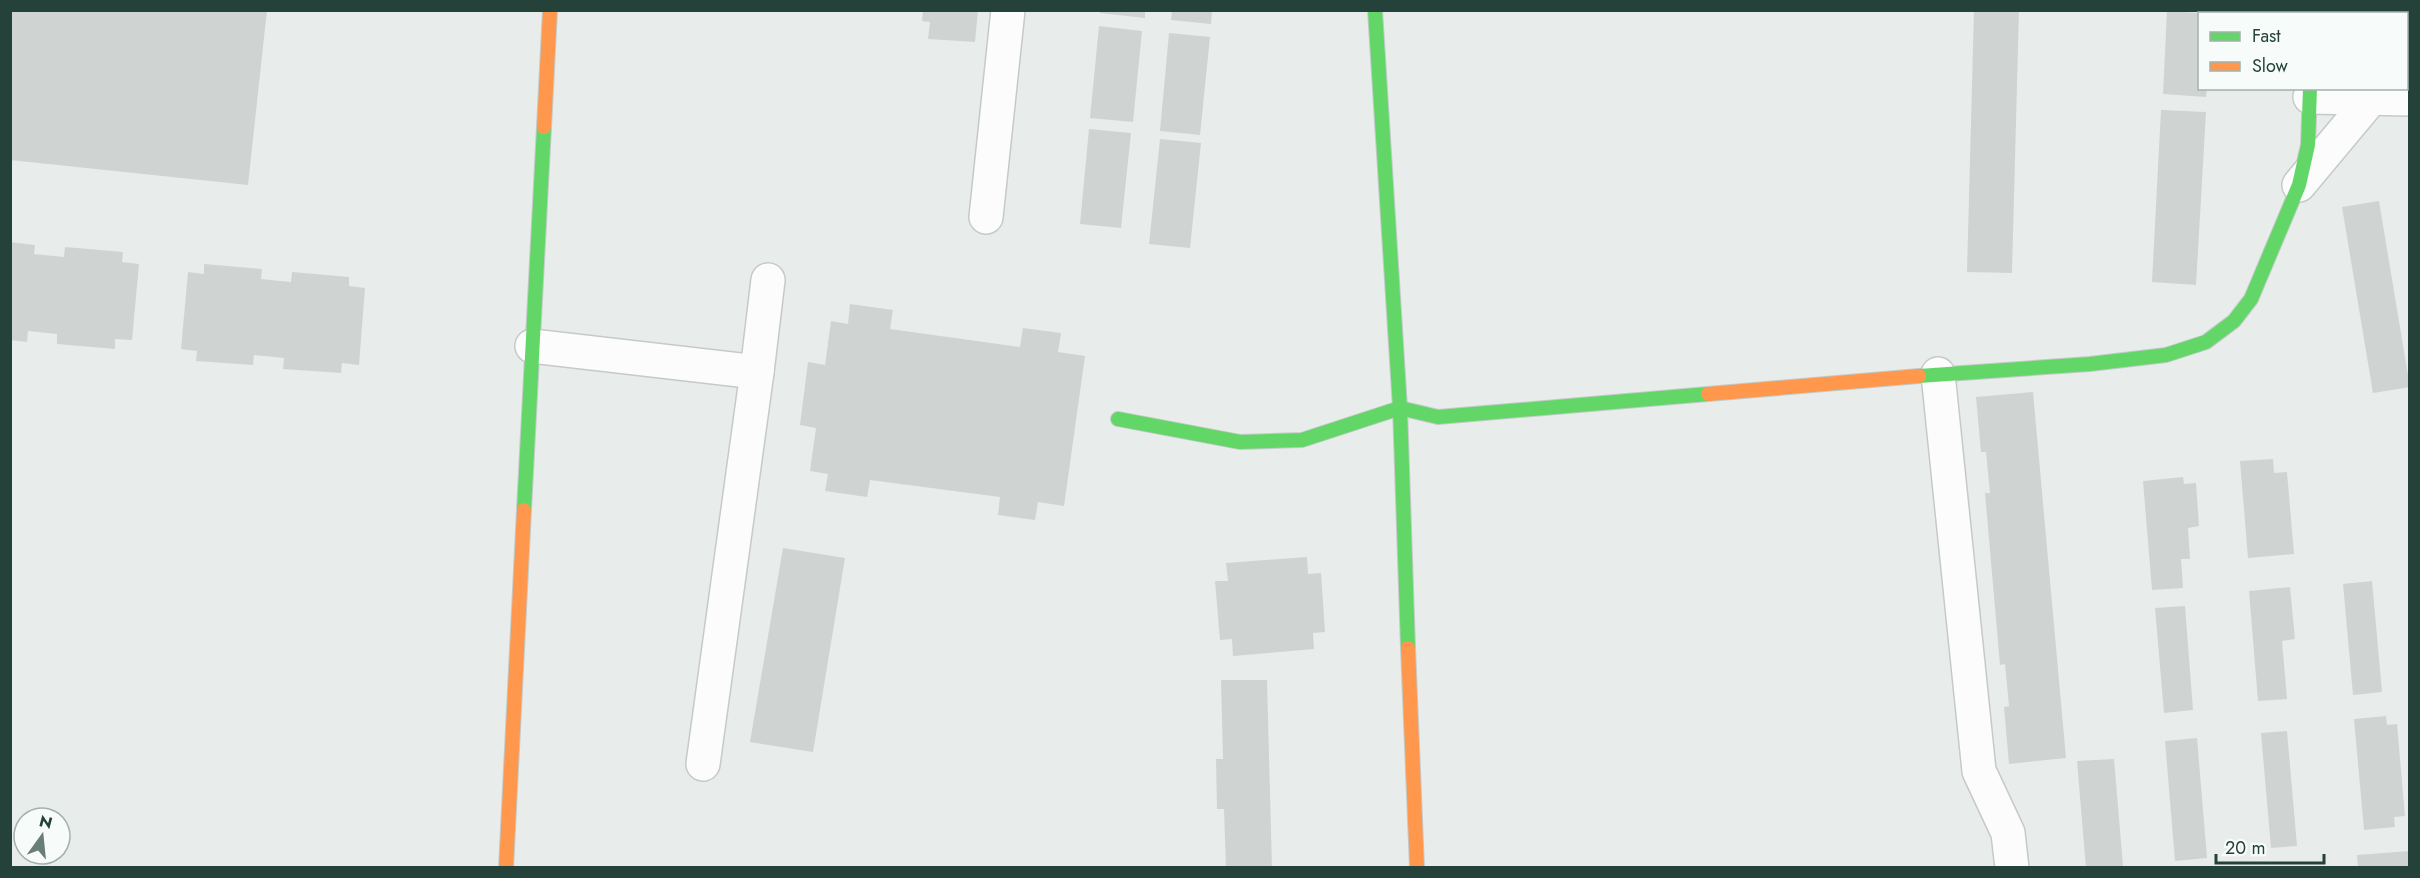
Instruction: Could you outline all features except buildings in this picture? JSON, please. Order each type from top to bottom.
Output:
[{"type":"street","points":[[506,867],[550,10]]},
{"type":"street","points":[[986,217],[1008,10]]},
{"type":"street","points":[[1375,10],[1400,408],[1417,867]]},
{"type":"street","points":[[1118,419],[1240,442],[1302,440],[1400,408],[1438,417],[1938,374],[2101,363],[2166,355],[2205,342],[2234,321],[2251,299],[2299,185],[2308,145],[2310,93],[2375,93],[2409,99]]},
{"type":"street","points":[[2299,185],[2375,93]]},
{"type":"street","points":[[703,764],[758,372],[768,280]]},
{"type":"street","points":[[532,346],[758,372]]},
{"type":"street","points":[[1938,374],[1979,771],[2008,833],[2012,867]]},
{"type":"traffic: fast","points":[[1375,10],[1400,408],[1408,648]]},
{"type":"traffic: fast","points":[[1919,376],[2090,364],[2166,355],[2206,342],[2234,321],[2251,299],[2299,185],[2308,145],[2310,90]]},
{"type":"traffic: fast","points":[[524,510],[544,127]]},
{"type":"traffic: fast","points":[[1118,419],[1240,442],[1302,440],[1400,408],[1438,417],[1708,394]]},
{"type":"traffic: slow","points":[[544,127],[550,10]]},
{"type":"traffic: slow","points":[[1708,394],[1919,376]]},
{"type":"traffic: slow","points":[[506,868],[524,510]]},
{"type":"traffic: slow","points":[[1408,648],[1417,868]]}]
